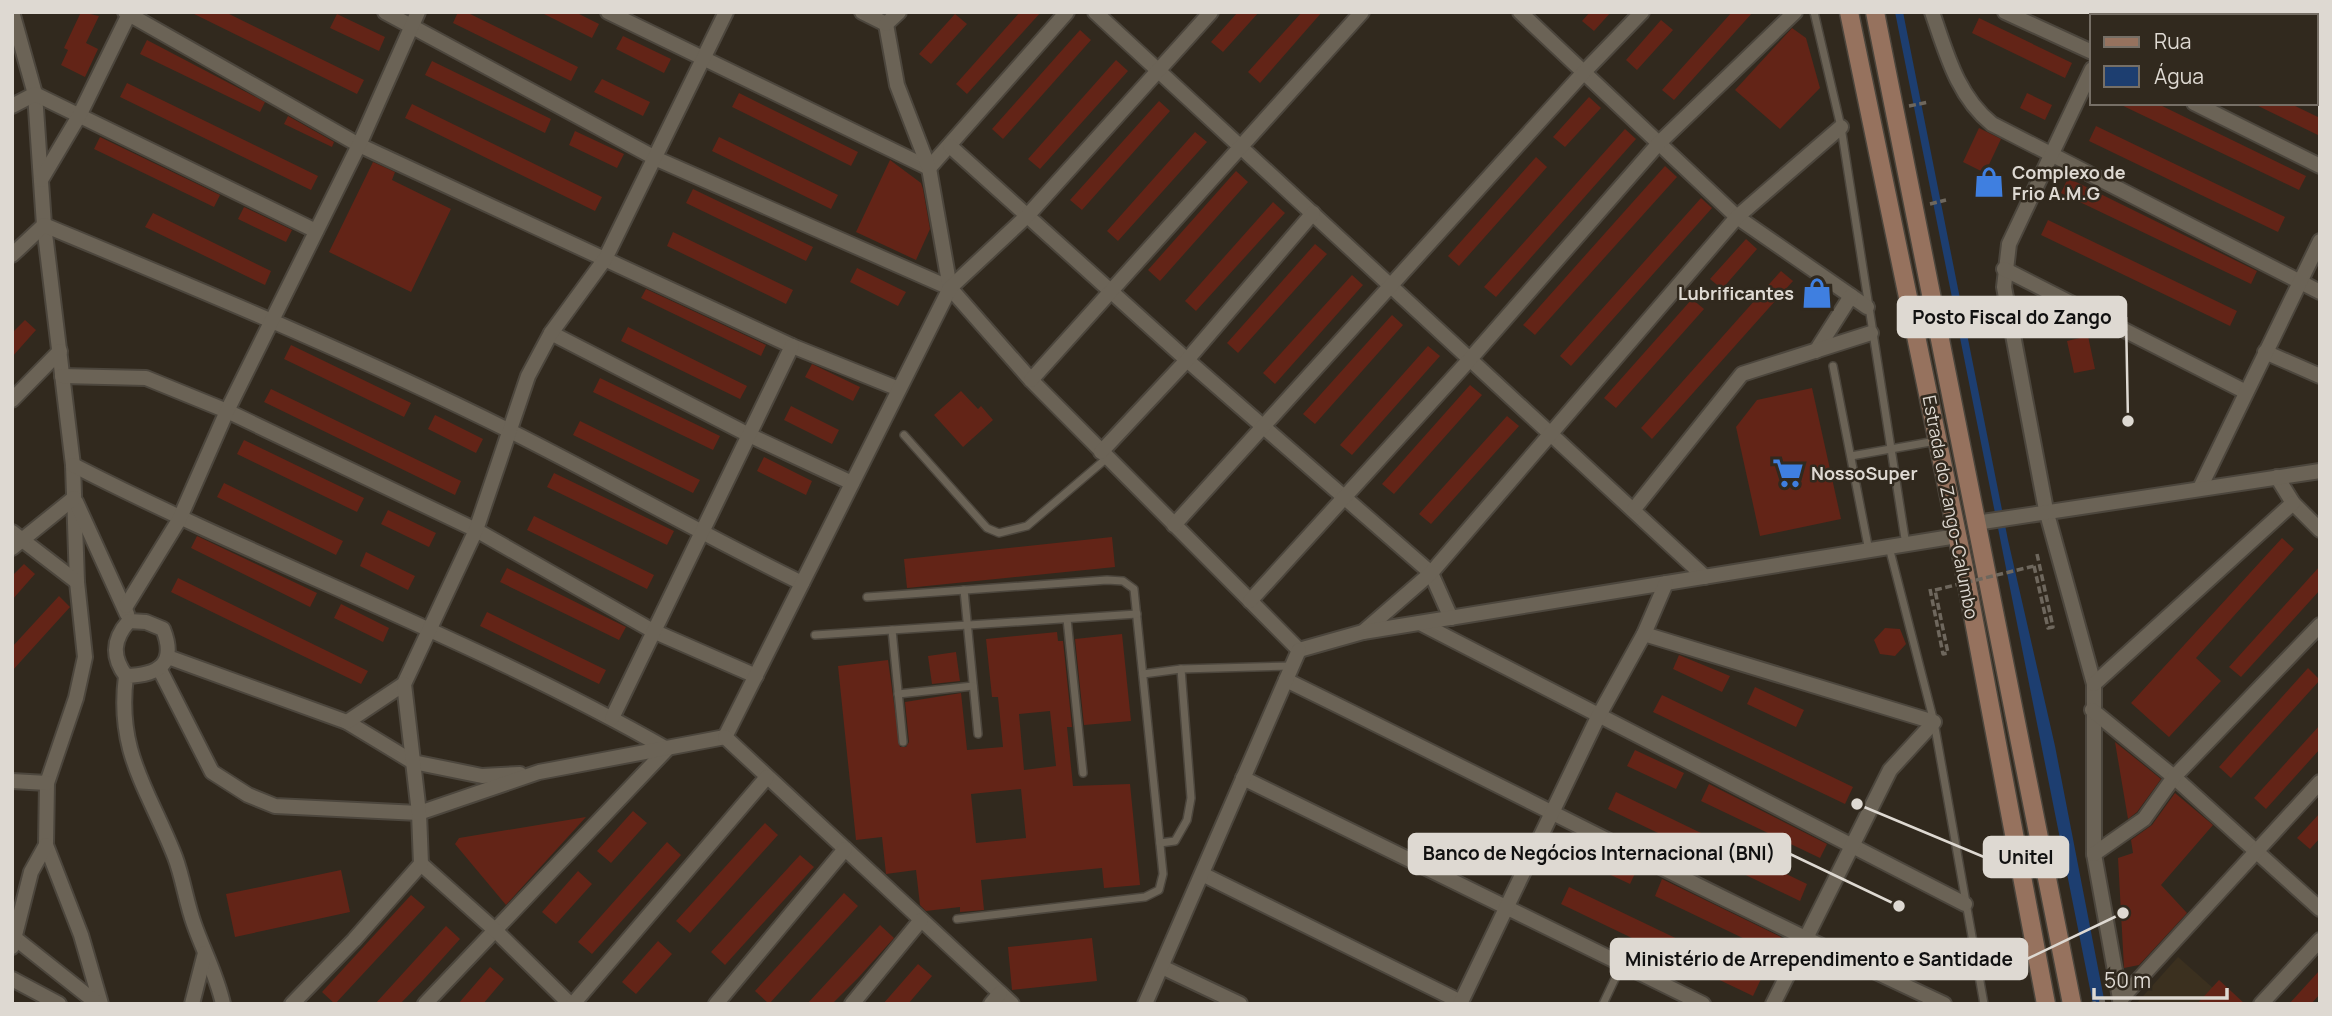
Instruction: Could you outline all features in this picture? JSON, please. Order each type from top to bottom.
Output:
[{"type":"main road","name":"Estrada do Zango-Calumbo","points":[[1849,12],[1957,536],[2046,1004]]},
{"type":"main road","name":"Estrada do Zango-Calumbo","points":[[1875,12],[2072,1004]]},
{"type":"street","points":[[12,12],[35,93],[44,225],[73,465],[77,582],[85,657],[76,698],[47,783],[46,845],[80,934],[100,1004]]},
{"type":"street","points":[[385,12],[415,18],[657,159],[950,288],[1031,380],[1298,650]]},
{"type":"street","points":[[608,12],[929,168]]},
{"type":"street","points":[[292,1004],[421,864],[419,813],[404,684],[475,530],[528,376],[551,333],[605,259],[657,159],[726,12]]},
{"type":"street","points":[[862,12],[886,24]]},
{"type":"street","points":[[886,24],[899,12]]},
{"type":"street","points":[[929,168],[1067,12]]},
{"type":"street","points":[[1095,12],[1705,577]]},
{"type":"street","points":[[724,737],[950,288],[1028,215],[1211,12]]},
{"type":"street","points":[[1031,380],[1362,12]]},
{"type":"street","points":[[1520,12],[1737,217],[1867,307]]},
{"type":"street","points":[[1174,525],[1584,72],[1642,12]]},
{"type":"street","points":[[1250,601],[1471,358],[1659,143],[1796,12]]},
{"type":"street","points":[[1931,12],[1954,73],[1977,112],[1992,124],[2320,292]]},
{"type":"street","points":[[2005,12],[2090,51]]},
{"type":"street","points":[[41,180],[79,116],[128,13],[359,145],[792,346],[899,389]]},
{"type":"street","points":[[126,606],[180,520],[227,411],[359,145],[415,18]]},
{"type":"street","points":[[886,24],[897,85],[929,168],[950,288]]},
{"type":"street","points":[[2090,73],[2009,244],[2004,287],[2046,510],[2094,684],[2094,854],[2117,1001]]},
{"type":"street","points":[[12,106],[35,93]]},
{"type":"street","points":[[35,93],[316,231]]},
{"type":"street","points":[[2198,105],[2320,166]]},
{"type":"street","points":[[1363,632],[1431,573],[1737,217],[1841,127]]},
{"type":"street","points":[[950,146],[1186,360],[1346,496],[1431,573],[1451,618]]},
{"type":"street","points":[[1104,455],[1313,213]]},
{"type":"street","points":[[12,255],[44,225]]},
{"type":"street","points":[[44,225],[273,321],[510,431],[700,534],[802,583]]},
{"type":"street","points":[[2200,488],[2320,241]]},
{"type":"street","points":[[2004,269],[2246,392]]},
{"type":"street","points":[[1816,351],[1851,296]]},
{"type":"street","points":[[551,333],[749,435],[852,483]]},
{"type":"street","points":[[1634,509],[1742,374],[1871,333]]},
{"type":"street","points":[[612,718],[792,346]]},
{"type":"street","points":[[12,400],[60,351]]},
{"type":"street","points":[[2265,352],[2320,376]]},
{"type":"street","points":[[62,376],[146,378],[227,411],[475,530],[653,631],[756,676]]},
{"type":"street","points":[[73,465],[180,520],[429,629],[612,718],[667,749]]},
{"type":"street","points":[[1976,523],[2046,510],[2320,471]]},
{"type":"street","points":[[2277,477],[2293,503],[2320,530]]},
{"type":"street","points":[[74,498],[15,539],[77,582]]},
{"type":"street","points":[[74,498],[126,606],[129,621]]},
{"type":"street","points":[[2094,684],[2293,503]]},
{"type":"street","points":[[1298,650],[1363,632],[1957,536]]},
{"type":"street","points":[[1202,874],[1461,1003],[1598,717],[1644,635],[1666,583]]},
{"type":"street","points":[[129,621],[146,622],[163,629],[168,643],[164,663],[212,772],[248,796],[275,806],[312,810],[419,813],[539,772]]},
{"type":"street","points":[[129,621],[118,633],[114,650],[117,665],[126,676],[122,708],[130,748],[142,787],[176,859],[183,891],[223,1004]]},
{"type":"street","points":[[1420,623],[1965,904]]},
{"type":"street","points":[[2094,854],[2144,819],[2174,777],[2320,625]]},
{"type":"street","points":[[1644,635],[1934,722],[1890,770],[1773,1004]]},
{"type":"street","points":[[1145,1004],[1298,650]]},
{"type":"street","points":[[164,663],[347,722],[413,762],[482,776],[539,772],[724,737]]},
{"type":"street","points":[[126,676],[145,675],[164,663]]},
{"type":"street","points":[[1286,680],[1553,810],[1805,939],[1944,1004]]},
{"type":"street","points":[[347,722],[404,684]]},
{"type":"street","points":[[2092,710],[2174,777],[2320,909]]},
{"type":"street","points":[[724,737],[921,920],[995,998],[1012,1004]]},
{"type":"street","points":[[425,1004],[667,749]]},
{"type":"street","points":[[421,864],[572,1004],[767,777]]},
{"type":"street","points":[[1243,778],[1703,1004]]},
{"type":"street","points":[[12,781],[47,783]]},
{"type":"street","points":[[2117,1001],[2320,782]]},
{"type":"street","points":[[46,845],[31,872],[14,943],[100,1004]]},
{"type":"street","points":[[716,1004],[845,849]]},
{"type":"street","points":[[852,1004],[921,920]]},
{"type":"street","points":[[2261,1004],[2320,940]]},
{"type":"street","points":[[192,1004],[205,952]]},
{"type":"street","points":[[1162,967],[1240,1004]]},
{"type":"street","points":[[12,979],[59,1004]]},
{"type":"lane","points":[[1814,12],[1841,127],[1906,545]]},
{"type":"lane","points":[[1833,366],[1869,551]]},
{"type":"lane","points":[[904,435],[987,528],[999,533],[1027,526],[1104,455]]},
{"type":"lane","points":[[1851,456],[1937,440]]},
{"type":"lane","points":[[1889,547],[1934,722],[1984,1004]]},
{"type":"lane","points":[[867,597],[1123,581],[1134,589],[1160,844],[1159,890],[1145,897],[957,919]]},
{"type":"lane","points":[[964,590],[978,734]]},
{"type":"lane","points":[[814,635],[1137,614]]},
{"type":"lane","points":[[1067,619],[1083,773]]},
{"type":"lane","points":[[892,630],[903,742]]},
{"type":"lane","points":[[1143,674],[1181,669],[1292,666]]},
{"type":"lane","points":[[1160,844],[1175,841],[1187,820],[1191,798],[1181,669]]},
{"type":"lane","points":[[898,694],[973,686]]},
{"type":"lane","points":[[1603,1004],[1621,966]]},
{"type":"path","points":[[1907,107],[1929,102]]},
{"type":"path","points":[[1928,204],[1946,200]]},
{"type":"path","points":[[1930,589],[1942,654],[1948,653],[1935,590],[2034,566],[2048,628],[2053,627],[2037,554]]},
{"type":"path","points":[[2090,1004],[2117,1001]]},
{"type":"shaded area","points":[[2178,957],[2231,1004],[2136,1004]]},
{"type":"water","points":[[1895,12],[1903,12],[2008,540],[2055,746],[2105,1004],[2093,1004]]},
{"type":"building","points":[[81,12],[99,16],[86,43],[98,49],[85,77],[61,65],[68,50],[64,48]]},
{"type":"building","points":[[190,12],[225,12],[364,80],[357,94]]},
{"type":"building","points":[[458,12],[466,12],[578,67],[571,81],[453,23]]},
{"type":"building","points":[[540,12],[575,12],[599,24],[592,38]]},
{"type":"building","points":[[1020,12],[1041,12],[967,94],[956,84]]},
{"type":"building","points":[[1238,12],[1259,12],[1223,52],[1211,42]]},
{"type":"building","points":[[1302,12],[1322,12],[1260,83],[1248,72]]},
{"type":"building","points":[[1590,12],[1611,12],[1594,31],[1582,21]]},
{"type":"building","points":[[1732,12],[1753,12],[1674,100],[1662,90]]},
{"type":"building","points":[[337,14],[385,37],[379,51],[330,28]]},
{"type":"building","points":[[955,14],[967,24],[931,64],[919,54]]},
{"type":"building","points":[[1979,18],[2072,63],[2065,78],[1972,33]]},
{"type":"building","points":[[1661,20],[1673,30],[1637,70],[1626,60]]},
{"type":"building","points":[[1792,28],[1806,38],[1820,88],[1780,129],[1735,90]]},
{"type":"building","points":[[1080,30],[1091,40],[1003,139],[992,129]]},
{"type":"building","points":[[623,36],[671,59],[664,73],[616,49]]},
{"type":"building","points":[[147,40],[265,102],[260,112],[140,54]]},
{"type":"building","points":[[1116,60],[1128,71],[1040,169],[1028,159]]},
{"type":"building","points":[[432,61],[551,119],[545,133],[425,75]]},
{"type":"building","points":[[602,79],[650,102],[643,116],[594,92]]},
{"type":"building","points":[[127,83],[318,176],[311,190],[120,97]]},
{"type":"building","points":[[739,93],[858,152],[851,166],[732,107]]},
{"type":"building","points":[[2027,93],[2052,105],[2045,120],[2020,108]]},
{"type":"building","points":[[1589,97],[1601,108],[1565,147],[1553,137]]},
{"type":"building","points":[[1159,101],[1170,111],[1082,210],[1070,200]]},
{"type":"building","points":[[412,104],[602,197],[595,211],[405,118]]},
{"type":"building","points":[[2121,105],[2160,105],[2306,176],[2299,190]]},
{"type":"building","points":[[2256,105],[2293,105],[2320,118],[2320,136]]},
{"type":"building","points":[[288,116],[334,142],[332,147],[284,124]]},
{"type":"building","points":[[2096,126],[2285,217],[2278,232],[2089,141]]},
{"type":"building","points":[[1979,128],[2001,139],[1985,173],[1963,162]]},
{"type":"building","points":[[1625,129],[1636,139],[1496,297],[1484,287]]},
{"type":"building","points":[[575,131],[624,154],[617,168],[569,145]]},
{"type":"building","points":[[1195,132],[1207,142],[1118,241],[1107,231]]},
{"type":"building","points":[[100,137],[220,195],[214,207],[94,149]]},
{"type":"building","points":[[719,137],[838,195],[831,209],[712,151]]},
{"type":"building","points":[[1536,157],[1547,167],[1459,266],[1448,256]]},
{"type":"building","points":[[890,160],[921,183],[923,189],[930,229],[916,260],[856,232]]},
{"type":"building","points":[[373,162],[395,172],[392,180],[451,209],[411,292],[329,252]]},
{"type":"building","points":[[1665,166],[1677,177],[1535,335],[1523,325]]},
{"type":"building","points":[[1236,171],[1248,182],[1160,281],[1148,270]]},
{"type":"building","points":[[2068,178],[2257,271],[2251,284],[2061,193]]},
{"type":"building","points":[[693,189],[813,247],[806,261],[686,203]]},
{"type":"building","points":[[1701,198],[1712,208],[1571,366],[1560,356]]},
{"type":"building","points":[[1273,202],[1285,213],[1196,311],[1185,301]]},
{"type":"building","points":[[244,207],[292,230],[286,242],[238,219]]},
{"type":"building","points":[[153,213],[271,271],[265,285],[145,227]]},
{"type":"building","points":[[2048,220],[2237,311],[2230,326],[2041,235]]},
{"type":"building","points":[[673,232],[793,290],[786,304],[667,246]]},
{"type":"building","points":[[1746,239],[1757,249],[1722,289],[1710,279]]},
{"type":"building","points":[[1315,244],[1327,254],[1238,353],[1227,343]]},
{"type":"building","points":[[857,268],[906,292],[898,306],[850,282]]},
{"type":"building","points":[[1781,271],[1793,281],[1652,439],[1641,428]]},
{"type":"building","points":[[1352,275],[1363,285],[1275,384],[1263,373]]},
{"type":"building","points":[[646,289],[766,345],[761,356],[641,298]]},
{"type":"building","points":[[1692,299],[1704,309],[1616,408],[1604,398]]},
{"type":"building","points":[[1392,315],[1403,325],[1315,424],[1303,414]]},
{"type":"building","points":[[25,320],[36,330],[12,357],[12,333]]},
{"type":"building","points":[[628,327],[747,386],[740,399],[621,341]]},
{"type":"building","points":[[2088,336],[2095,369],[2074,373],[2067,341]]},
{"type":"building","points":[[291,345],[411,403],[404,417],[284,359]]},
{"type":"building","points":[[1428,346],[1440,356],[1352,455],[1340,445]]},
{"type":"building","points":[[812,364],[860,387],[853,401],[805,377]]},
{"type":"building","points":[[600,378],[720,436],[713,450],[593,392]]},
{"type":"building","points":[[1470,385],[1482,395],[1394,494],[1382,484]]},
{"type":"building","name":"NossoSuper","points":[[1812,388],[1841,519],[1760,536],[1736,427],[1757,400]]},
{"type":"building","points":[[271,389],[461,481],[455,495],[264,402]]},
{"type":"building","points":[[961,391],[978,409],[981,406],[993,420],[963,447],[934,415]]},
{"type":"building","points":[[791,406],[839,430],[832,444],[784,420]]},
{"type":"building","points":[[435,415],[483,439],[476,453],[428,429]]},
{"type":"building","points":[[1507,416],[1519,426],[1431,524],[1419,514]]},
{"type":"building","points":[[580,421],[700,480],[693,493],[573,435]]},
{"type":"building","points":[[244,440],[364,498],[357,512],[237,454]]},
{"type":"building","points":[[764,457],[812,481],[806,495],[757,471]]},
{"type":"building","points":[[554,473],[674,531],[667,545],[547,487]]},
{"type":"building","points":[[224,483],[343,541],[336,555],[217,497]]},
{"type":"building","points":[[388,510],[436,533],[429,547],[381,524]]},
{"type":"building","points":[[534,516],[654,575],[647,589],[527,530]]},
{"type":"building","points":[[197,536],[317,593],[310,607],[191,548]]},
{"type":"building","points":[[1112,537],[1115,567],[907,588],[904,559]]},
{"type":"building","points":[[2282,538],[2294,549],[2196,658],[2221,681],[2169,737],[2131,703]]},
{"type":"building","points":[[366,552],[415,576],[408,590],[360,566]]},
{"type":"building","points":[[24,564],[35,574],[12,600],[12,576]]},
{"type":"building","points":[[2320,566],[2320,590],[2241,677],[2229,667]]},
{"type":"building","points":[[507,568],[626,627],[619,640],[500,582]]},
{"type":"building","points":[[178,578],[368,671],[361,684],[171,592]]},
{"type":"building","points":[[59,596],[70,607],[12,671],[12,647]]},
{"type":"building","points":[[341,604],[389,628],[383,642],[334,618]]},
{"type":"building","points":[[487,612],[606,670],[599,684],[480,626]]},
{"type":"building","points":[[1885,628],[1900,629],[1906,644],[1895,656],[1880,654],[1874,640]]},
{"type":"building","points":[[1057,632],[1058,641],[1063,641],[1072,727],[1067,727],[1073,786],[1130,784],[1140,885],[1104,888],[1102,868],[981,880],[984,910],[960,912],[960,907],[926,911],[920,905],[916,870],[886,874],[882,837],[856,840],[838,666],[888,660],[900,747],[906,747],[909,742],[905,702],[961,693],[967,750],[1003,747],[998,697],[992,697],[986,639]],"holes":[[[1050,711],[1056,766],[1024,770],[1019,714]],[[1021,789],[1026,838],[976,843],[971,794]]]},
{"type":"building","points":[[1122,634],[1131,721],[1084,725],[1075,639]]},
{"type":"building","points":[[956,652],[960,681],[932,684],[928,656]]},
{"type":"building","points":[[1679,655],[1730,676],[1722,692],[1673,669]]},
{"type":"building","points":[[2308,668],[2320,680],[2231,778],[2219,767]]},
{"type":"building","points":[[1755,687],[1804,710],[1796,727],[1747,704]]},
{"type":"building","points":[[1662,695],[1853,787],[1845,804],[1653,712]]},
{"type":"building","points":[[2320,725],[2320,749],[2266,809],[2254,798]]},
{"type":"building","points":[[2115,742],[2161,779],[2137,812],[2128,819]]},
{"type":"building","points":[[1635,750],[1684,773],[1676,789],[1627,766]]},
{"type":"building","points":[[1709,784],[1827,844],[1820,858],[1701,801]]},
{"type":"building","points":[[1616,792],[1807,884],[1800,901],[1608,809]]},
{"type":"building","points":[[2175,793],[2213,825],[2161,885],[2187,913],[2139,965],[2124,968],[2118,858],[2133,853],[2131,840],[2152,825]]},
{"type":"building","points":[[633,811],[647,823],[611,863],[597,851]]},
{"type":"building","points":[[2320,813],[2320,838],[2310,849],[2297,838]]},
{"type":"building","points":[[586,817],[506,905],[455,844],[459,838]]},
{"type":"building","points":[[765,823],[778,835],[690,933],[676,921]]},
{"type":"building","points":[[667,842],[681,855],[592,954],[578,942]]},
{"type":"building","points":[[1588,844],[1638,867],[1630,884],[1581,861]]},
{"type":"building","points":[[800,855],[814,867],[725,965],[711,952]]},
{"type":"building","points":[[341,870],[350,912],[235,937],[226,894]]},
{"type":"building","points":[[578,871],[592,884],[556,924],[542,912]]},
{"type":"building","points":[[1662,879],[1781,937],[1774,953],[1655,896]]},
{"type":"building","points":[[1569,887],[1761,979],[1753,996],[1561,904]]},
{"type":"building","points":[[844,893],[858,906],[769,1004],[755,991]]},
{"type":"building","points":[[411,895],[425,907],[335,1004],[322,992]]},
{"type":"building","points":[[880,925],[894,938],[858,978],[832,1004],[807,1004]]},
{"type":"building","points":[[446,926],[460,939],[424,979],[400,1004],[375,1004]]},
{"type":"building","points":[[1092,938],[1097,981],[1012,990],[1008,947]]},
{"type":"building","points":[[658,941],[672,954],[636,994],[622,982]]},
{"type":"building","points":[[918,964],[932,976],[908,1004],[883,1004]]},
{"type":"building","points":[[490,967],[504,979],[483,1004],[458,1004]]},
{"type":"building","points":[[2320,970],[2320,994],[2311,1004],[2289,1004]]},
{"type":"building","points":[[2219,980],[2245,1004],[2197,1004]]},
{"type":"place","name":"Complexo de Frio A.M.G","points":[[1989,182]]},
{"type":"place","name":"Lubrificantes","points":[[1817,293]]},
{"type":"place","name":"Posto Fiscal do Zango","points":[[2128,421]]},
{"type":"place","name":"NossoSuper","points":[[1788,473]]},
{"type":"place","name":"Unitel","points":[[1857,804]]},
{"type":"place","name":"Banco de Negócios Internacional (BNI)","points":[[1899,906]]},
{"type":"place","name":"Ministério de Arrependimento e Santidade","points":[[2123,913]]}]
